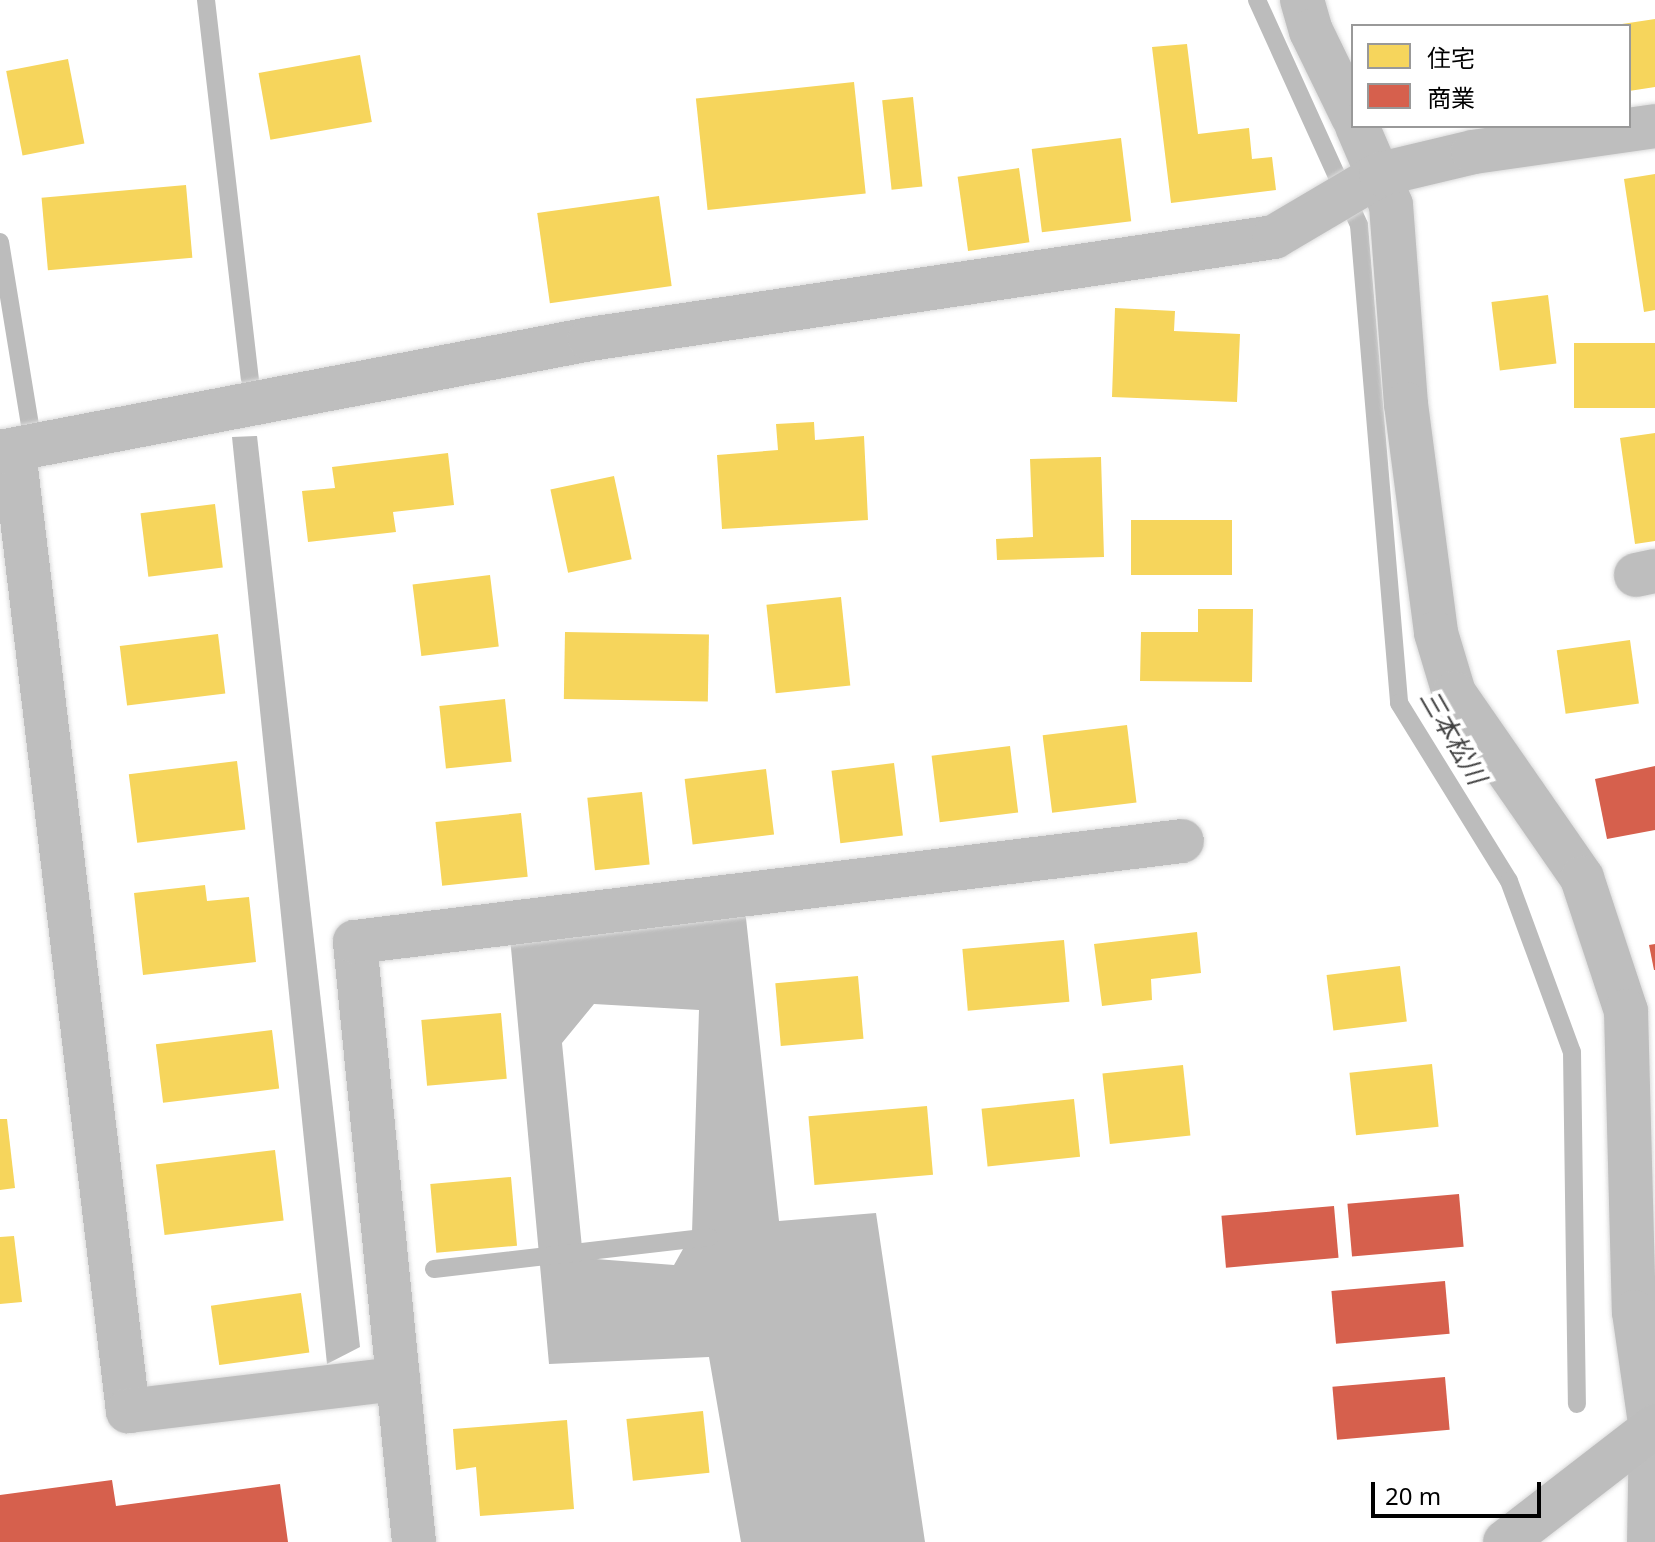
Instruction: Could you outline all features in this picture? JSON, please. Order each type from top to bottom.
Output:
[{"type":"highway","points":[[1505,1542],[1653,1428]]},
{"type":"street","points":[[1302,0],[1311,31],[1351,113]]},
{"type":"street","points":[[398,1379],[128,1411],[7,452],[590,339],[1274,237],[1381,174],[1473,152],[1655,126]]},
{"type":"street","points":[[1358,128],[1381,174],[1391,205],[1406,404],[1436,633],[1449,678],[1486,746],[1582,878],[1626,1011],[1634,1312],[1653,1428],[1649,1542]]},
{"type":"street","points":[[414,1542],[355,942],[1182,841]]},
{"type":"shaded area","points":[[257,436],[360,1347],[327,1364],[232,437]]},
{"type":"shaded area","points":[[745,909],[779,1221],[876,1213],[925,1542],[741,1542],[709,1357],[549,1364],[510,937]],"holes":[[[594,1004],[699,1010],[692,1233],[674,1265],[583,1258],[562,1043]]]},
{"type":"building: 住宅","points":[[1655,19],[1655,87],[1631,91],[1631,24],[1622,24]]},
{"type":"building: 住宅","points":[[1187,44],[1198,134],[1249,128],[1252,159],[1272,157],[1276,190],[1171,203],[1152,47]]},
{"type":"building: 住宅","points":[[360,55],[372,122],[270,140],[259,73]]},
{"type":"building: 住宅","points":[[68,59],[84,143],[23,155],[6,71]]},
{"type":"building: 住宅","points":[[854,82],[866,193],[708,210],[696,99]]},
{"type":"building: 住宅","points":[[913,97],[922,187],[892,190],[882,100]]},
{"type":"building: 住宅","points":[[1121,138],[1131,221],[1042,232],[1032,149]]},
{"type":"building: 住宅","points":[[1019,168],[1029,242],[968,251],[958,177]]},
{"type":"building: 住宅","points":[[1655,174],[1655,310],[1644,312],[1624,179]]},
{"type":"building: 住宅","points":[[186,185],[192,258],[48,270],[42,198]]},
{"type":"building: 住宅","points":[[659,196],[672,286],[550,303],[537,213]]},
{"type":"building: 住宅","points":[[1548,295],[1556,363],[1500,370],[1491,302]]},
{"type":"building: 住宅","points":[[1115,308],[1175,311],[1174,331],[1240,334],[1237,402],[1112,397]]},
{"type":"building: 住宅","points":[[1574,343],[1655,343],[1655,408],[1574,408]]},
{"type":"building: 住宅","points":[[814,422],[815,440],[864,436],[868,520],[722,529],[717,455],[778,450],[776,424]]},
{"type":"building: 住宅","points":[[1655,433],[1655,541],[1635,544],[1620,438]]},
{"type":"building: 住宅","points":[[448,453],[454,505],[393,512],[396,532],[308,542],[302,491],[335,488],[332,467]]},
{"type":"building: 住宅","points":[[1101,457],[1104,557],[997,560],[996,539],[1033,537],[1030,459]]},
{"type":"building: 住宅","points":[[614,476],[632,559],[568,573],[550,490]]},
{"type":"building: 住宅","points":[[215,504],[223,568],[148,577],[141,513]]},
{"type":"building: 住宅","points":[[1131,520],[1232,520],[1232,575],[1131,575]]},
{"type":"building: 住宅","points":[[490,575],[499,646],[421,656],[413,585]]},
{"type":"building: 住宅","points":[[841,597],[850,686],[776,693],[766,605]]},
{"type":"building: 住宅","points":[[1198,609],[1253,609],[1252,682],[1140,681],[1141,632],[1198,632]]},
{"type":"building: 住宅","points":[[565,632],[709,635],[708,702],[564,699]]},
{"type":"building: 住宅","points":[[218,634],[225,694],[127,706],[120,646]]},
{"type":"building: 住宅","points":[[1630,640],[1639,703],[1566,714],[1557,650]]},
{"type":"building: 住宅","points":[[505,699],[512,762],[446,769],[439,706]]},
{"type":"building: 住宅","points":[[1127,725],[1137,802],[1052,813],[1043,735]]},
{"type":"building: 住宅","points":[[1010,746],[1018,813],[940,822],[932,756]]},
{"type":"building: 住宅","points":[[237,761],[245,829],[137,843],[129,774]]},
{"type":"building: 住宅","points":[[894,763],[903,835],[840,843],[831,771]]},
{"type":"building: 住宅","points":[[766,769],[774,835],[693,845],[685,779]]},
{"type":"building: 住宅","points":[[642,792],[650,865],[595,870],[587,798]]},
{"type":"building: 住宅","points":[[521,813],[528,877],[442,886],[435,822]]},
{"type":"building: 住宅","points":[[205,885],[207,901],[249,897],[256,962],[143,975],[134,893]]},
{"type":"building: 住宅","points":[[1197,932],[1201,973],[1151,979],[1152,1000],[1102,1006],[1094,944]]},
{"type":"building: 住宅","points":[[1064,940],[1069,1002],[968,1011],[962,949]]},
{"type":"building: 住宅","points":[[1400,966],[1407,1022],[1333,1031],[1327,975]]},
{"type":"building: 住宅","points":[[858,976],[863,1039],[781,1046],[775,983]]},
{"type":"building: 住宅","points":[[501,1013],[507,1079],[427,1086],[421,1020]]},
{"type":"building: 住宅","points":[[272,1030],[279,1089],[163,1103],[156,1044]]},
{"type":"building: 住宅","points":[[1432,1064],[1439,1127],[1356,1135],[1349,1073]]},
{"type":"building: 住宅","points":[[1183,1065],[1190,1136],[1110,1144],[1102,1073]]},
{"type":"building: 住宅","points":[[1074,1099],[1080,1157],[988,1166],[982,1109]]},
{"type":"building: 住宅","points":[[927,1106],[933,1175],[814,1185],[808,1116]]},
{"type":"building: 住宅","points":[[0,1119],[7,1119],[15,1188],[0,1190]]},
{"type":"building: 住宅","points":[[275,1150],[284,1220],[165,1235],[156,1165]]},
{"type":"building: 住宅","points":[[511,1177],[517,1246],[436,1253],[430,1184]]},
{"type":"building: 住宅","points":[[14,1236],[22,1302],[0,1304],[0,1237]]},
{"type":"building: 住宅","points":[[301,1293],[309,1352],[219,1365],[211,1306]]},
{"type":"building: 住宅","points":[[703,1411],[709,1473],[633,1481],[626,1419]]},
{"type":"building: 住宅","points":[[567,1420],[574,1509],[480,1516],[476,1467],[456,1470],[453,1429]]},
{"type":"building: 商業","points":[[1655,766],[1655,830],[1607,839],[1595,779]]},
{"type":"building: 商業","points":[[1655,944],[1655,970],[1654,970],[1649,945]]},
{"type":"building: 商業","points":[[1459,1194],[1464,1247],[1352,1257],[1347,1204]]},
{"type":"building: 商業","points":[[1334,1206],[1339,1258],[1226,1268],[1221,1216]]},
{"type":"building: 商業","points":[[1445,1281],[1450,1334],[1336,1344],[1331,1291]]},
{"type":"building: 商業","points":[[1445,1377],[1450,1430],[1337,1440],[1332,1387]]},
{"type":"building: 商業","points":[[112,1480],[116,1506],[280,1484],[288,1542],[0,1542],[0,1495]]},
{"type":"waterway","points":[[206,0],[250,378]]},
{"type":"waterway","name":"三本松川","points":[[1257,0],[1359,225],[1399,703],[1509,881],[1572,1052],[1577,1404]]},
{"type":"waterway","points":[[0,242],[30,426]]},
{"type":"waterway","points":[[434,1269],[709,1237]]}]
